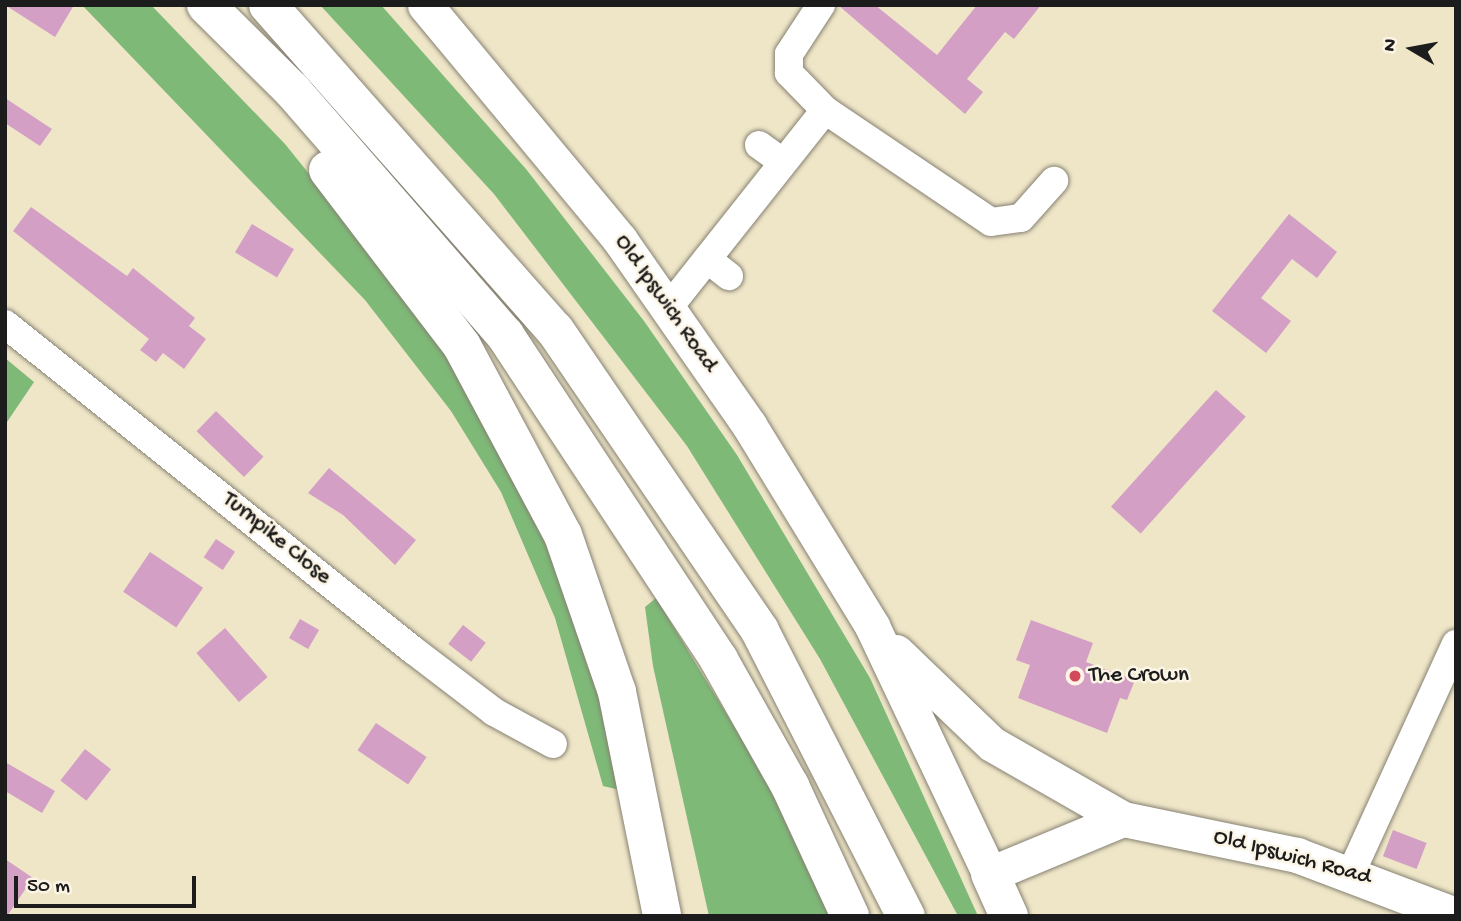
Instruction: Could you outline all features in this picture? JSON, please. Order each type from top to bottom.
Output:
[{"type":"highway","points":[[268,5],[555,330],[760,631],[906,911]]},
{"type":"highway","points":[[207,6],[247,76],[416,281],[534,471],[604,647],[662,916]]},
{"type":"highway","points":[[207,6],[292,90],[505,335],[719,660],[790,786],[850,916]]},
{"type":"highway","points":[[990,874],[1009,916]]},
{"type":"street","name":"Old Ipswich Road","points":[[425,5],[669,307],[872,626],[990,874]]},
{"type":"street","points":[[821,5],[789,54],[789,72],[825,110],[991,222],[1021,218],[1054,181]]},
{"type":"street","points":[[669,307],[825,110]]},
{"type":"street","points":[[759,145],[782,162]]},
{"type":"street","points":[[707,259],[729,276]]},
{"type":"street","name":"Turnpike Close","points":[[5,324],[413,650],[494,712],[553,744]]},
{"type":"street","name":"Old Ipswich Road","points":[[872,626],[976,733],[1123,819],[1285,852],[1351,873],[1456,915]]},
{"type":"street","points":[[1351,873],[1456,644]]},
{"type":"street","points":[[990,874],[1123,819]]},
{"type":"green space","points":[[82,5],[151,5],[285,144],[429,323],[544,533],[593,669],[620,790],[603,786],[555,618],[501,492],[451,411],[365,300]]},
{"type":"green space","points":[[320,5],[381,5],[526,169],[644,321],[737,455],[870,678],[978,916],[958,916],[820,659],[687,446],[494,194]]},
{"type":"green space","points":[[5,358],[34,382],[5,425]]},
{"type":"green space","points":[[656,598],[805,843],[834,916],[709,916],[653,666],[645,607]]},
{"type":"building","points":[[5,5],[74,5],[55,37]]},
{"type":"building","points":[[838,5],[875,5],[937,55],[977,5],[1041,5],[1014,39],[1005,32],[967,79],[983,92],[965,114]]},
{"type":"building","points":[[5,98],[52,129],[40,146],[5,123]]},
{"type":"building","points":[[31,207],[127,276],[133,268],[195,318],[189,326],[206,339],[184,369],[163,353],[156,362],[140,350],[149,339],[13,231]]},
{"type":"building","points":[[1289,214],[1337,252],[1317,278],[1292,259],[1261,298],[1291,321],[1266,353],[1212,311]]},
{"type":"building","points":[[252,224],[294,249],[277,278],[235,252]]},
{"type":"building","points":[[1216,390],[1246,417],[1141,533],[1111,507]]},
{"type":"building","points":[[216,411],[263,457],[244,477],[197,431]]},
{"type":"building","points":[[329,468],[416,540],[395,565],[343,515],[308,493]]},
{"type":"building","points":[[216,539],[235,552],[223,570],[204,557]]},
{"type":"building","points":[[150,552],[203,588],[176,628],[123,592]]},
{"type":"building","points":[[300,619],[319,630],[308,649],[289,638]]},
{"type":"building","name":"The Crown","points":[[1031,620],[1093,643],[1086,662],[1135,680],[1127,700],[1120,698],[1107,733],[1018,698],[1030,665],[1016,660]]},
{"type":"building","points":[[463,625],[486,643],[471,662],[448,644]]},
{"type":"building","points":[[225,628],[268,677],[239,702],[196,653]]},
{"type":"building","points":[[376,723],[427,757],[408,784],[358,750]]},
{"type":"building","points":[[85,749],[111,769],[86,801],[60,781]]},
{"type":"building","points":[[5,762],[55,791],[42,813],[5,791]]},
{"type":"building","points":[[1393,830],[1427,843],[1417,869],[1383,856]]},
{"type":"building","points":[[5,859],[33,878],[7,916],[5,916]]},
{"type":"place","name":"The Crown","points":[[1075,676]]}]
